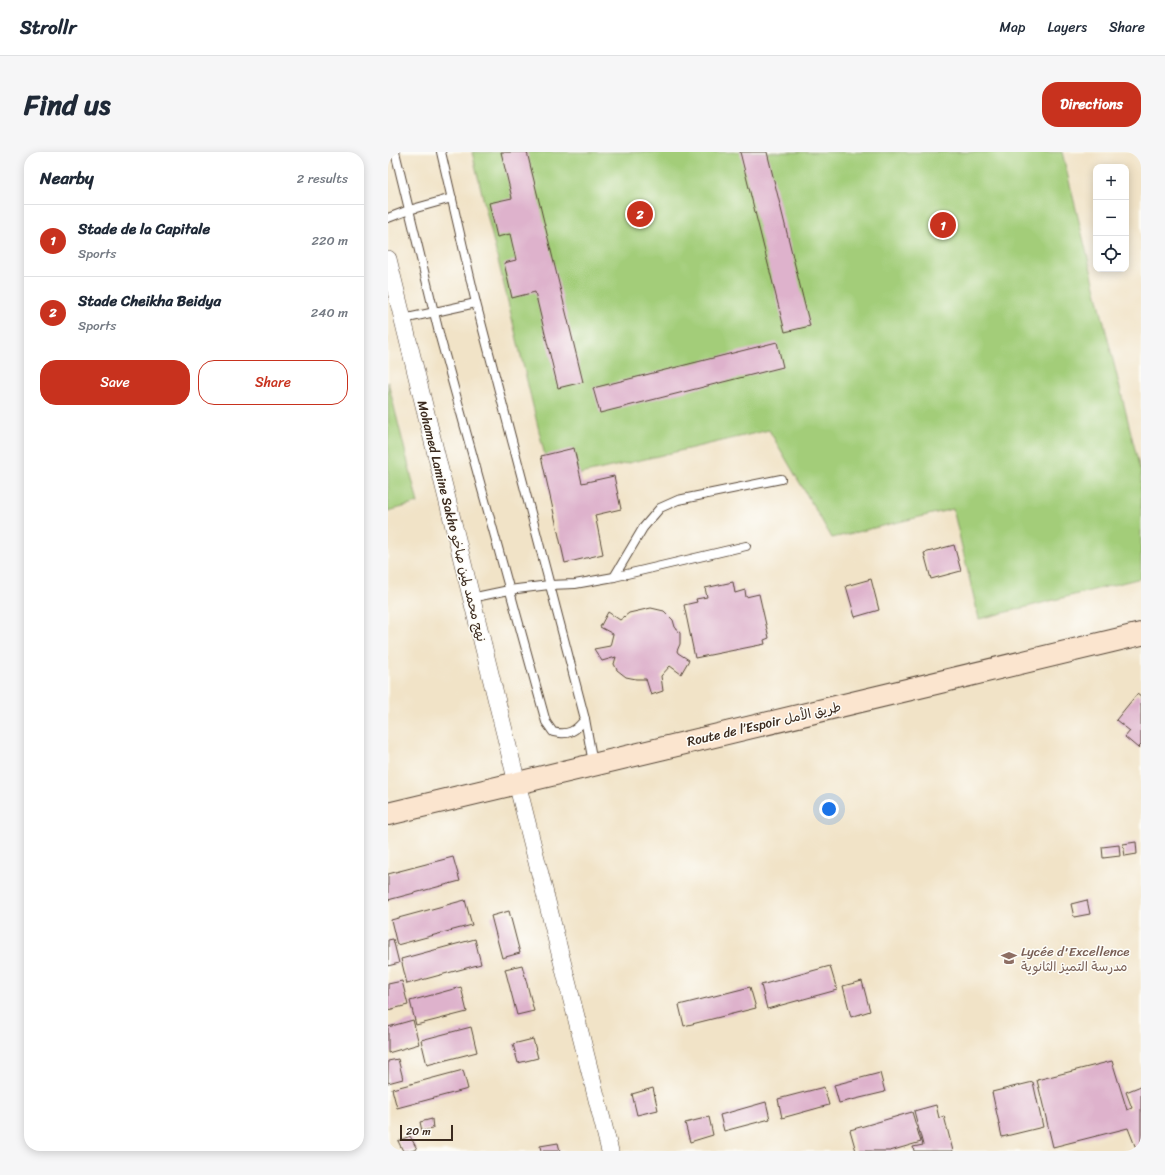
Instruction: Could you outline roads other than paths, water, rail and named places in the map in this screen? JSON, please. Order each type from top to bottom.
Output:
[{"type":"street","name":"Mohamed Lamine Sakho نهج محمد لمين صاخو","points":[[388,259],[517,783],[610,1151]]},
{"type":"street","name":"Route de l’Espoir طريق الأمل","points":[[388,814],[1141,634]]},
{"type":"lane","points":[[395,152],[434,312],[546,722],[553,732],[562,734],[578,729],[585,719]]},
{"type":"lane","points":[[441,152],[476,303],[585,719],[593,765]]},
{"type":"lane","points":[[388,218],[409,210],[452,198]]},
{"type":"lane","points":[[403,319],[476,303]]},
{"type":"lane","points":[[614,577],[643,528],[660,508],[678,500],[781,480]]},
{"type":"lane","points":[[471,598],[549,584],[576,584],[614,577],[746,546]]},
{"type":"place","name":"Stade Cheikha Beidya","points":[[640,214]]},
{"type":"place","name":"Stade de la Capitale","points":[[943,225]]},
{"type":"place","name":"Lycée d'Excellence مدرسة التميز الثانوية","points":[[1009,958]]}]
